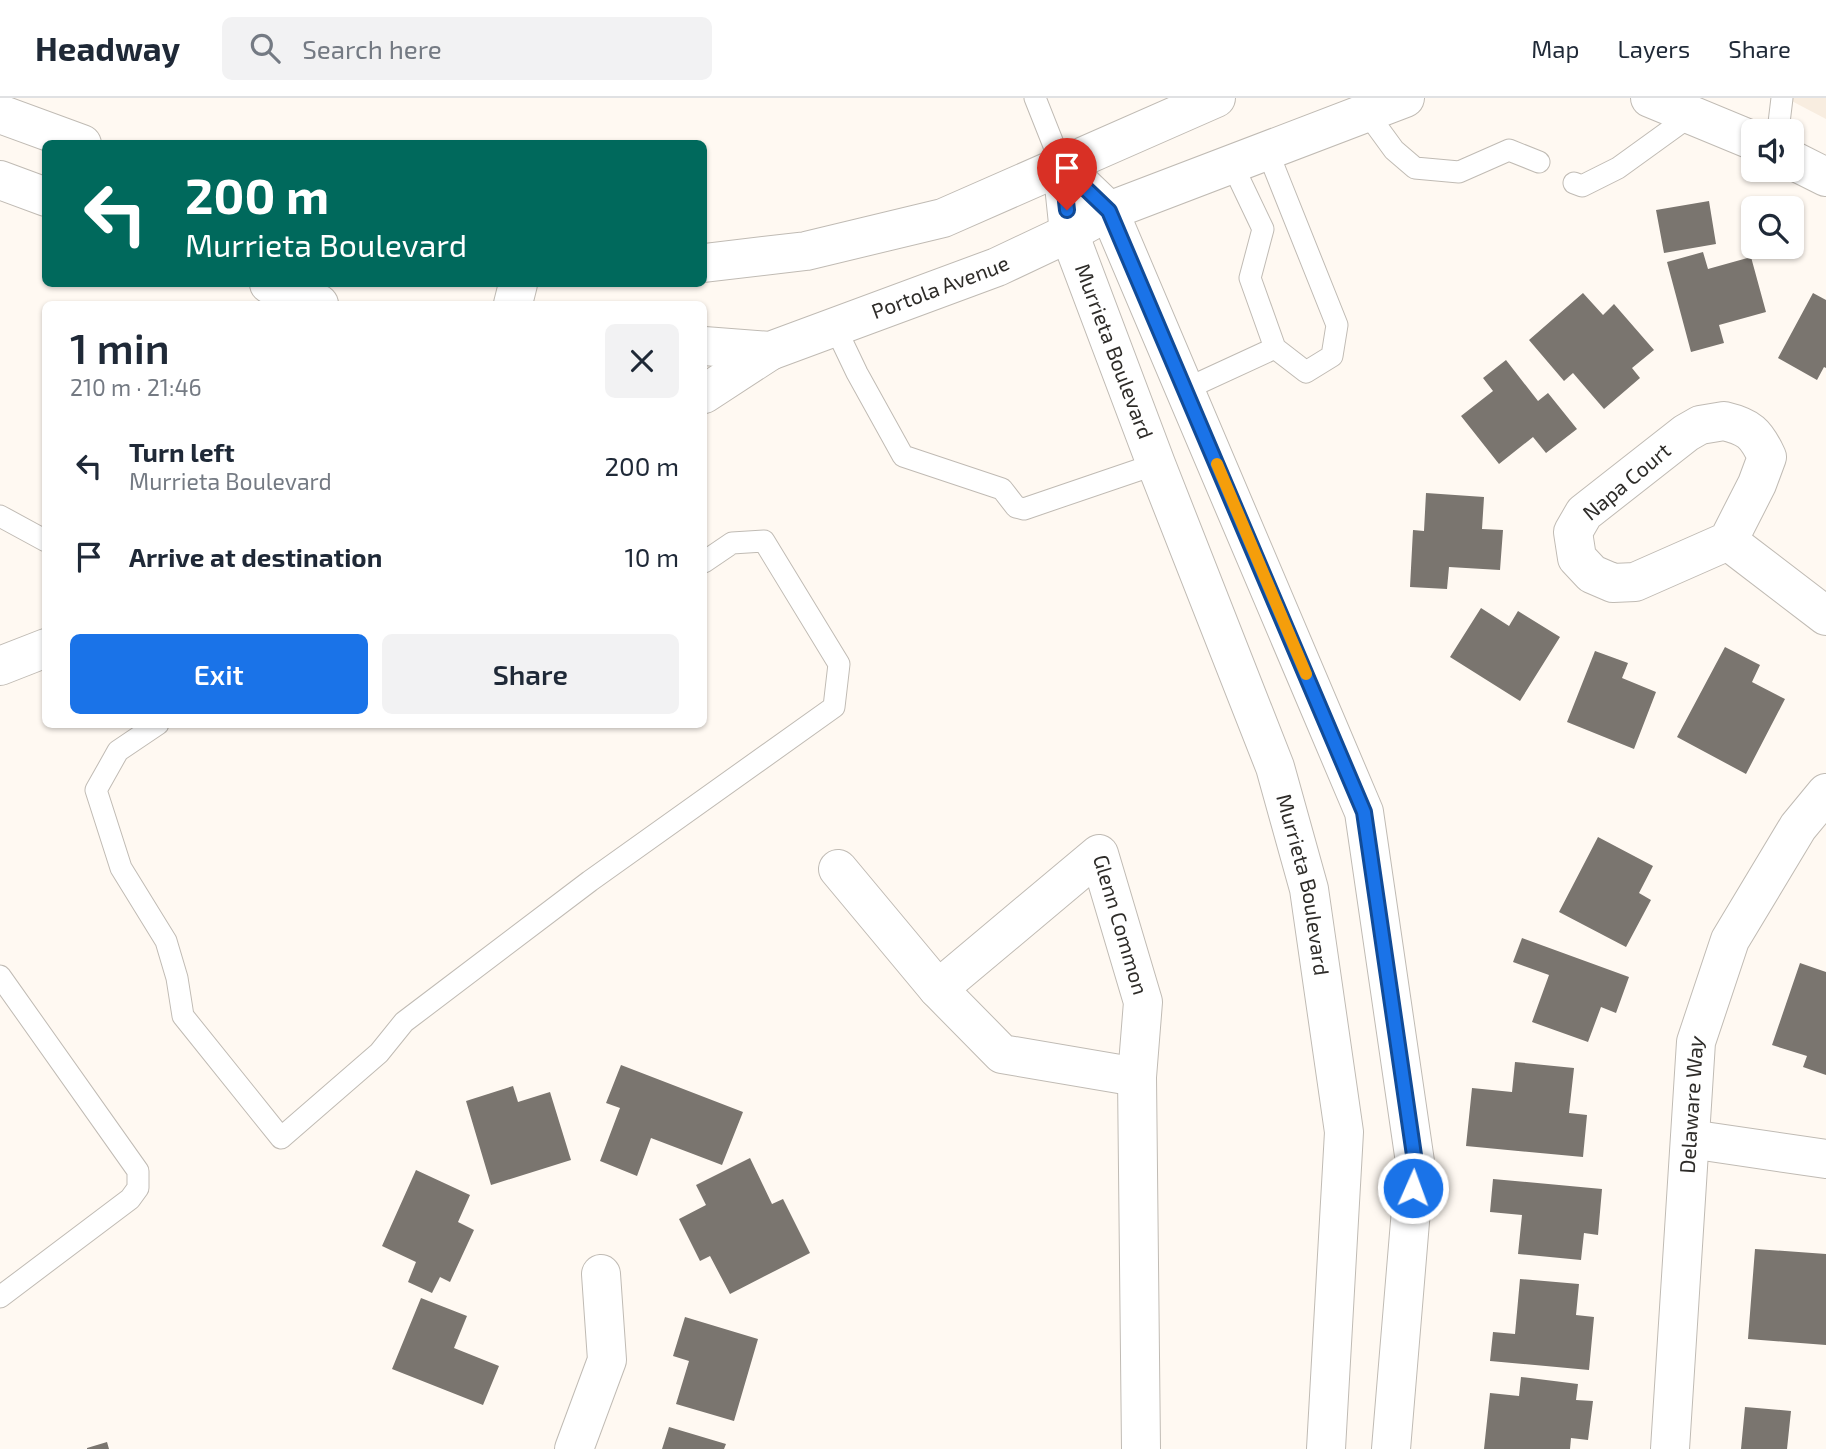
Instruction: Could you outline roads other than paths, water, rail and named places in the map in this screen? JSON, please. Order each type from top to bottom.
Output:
[{"type":"main road","points":[[707,263],[806,251],[943,218],[1216,98]]},
{"type":"main road","name":"Portola Avenue","points":[[707,346],[770,351],[997,267],[1109,211],[1405,98]]},
{"type":"main road","points":[[1650,98],[1698,107],[1741,134]]},
{"type":"main road","points":[[0,114],[71,140]]},
{"type":"main road","points":[[1062,166],[1109,211],[1364,812],[1415,1162],[1391,1449]]},
{"type":"main road","name":"Murrieta Boulevard","points":[[1062,166],[1069,233],[1275,768],[1309,889],[1344,1132],[1325,1449]]},
{"type":"main road","points":[[1804,166],[1826,177]]},
{"type":"main road","points":[[0,180],[42,196]]},
{"type":"main road","points":[[276,287],[312,301]]},
{"type":"main road","points":[[707,392],[770,351]]},
{"type":"main road","name":"Napa Court","points":[[1724,421],[1741,425],[1757,436],[1767,457],[1757,484],[1728,541],[1635,582],[1613,583],[1592,574],[1577,558],[1573,532],[1584,513],[1686,433],[1700,425],[1724,421]]},
{"type":"main road","points":[[1728,541],[1826,616]]},
{"type":"main road","points":[[0,666],[42,650]]},
{"type":"main road","name":"Delaware Way","points":[[1670,1449],[1696,1042],[1730,940],[1798,827],[1826,793]]},
{"type":"main road","name":"Glenn Common","points":[[938,989],[1099,854],[1143,1002],[1137,1077],[1140,1449]]},
{"type":"main road","points":[[838,869],[938,989],[1002,1054],[1137,1077]]},
{"type":"main road","points":[[1690,1139],[1826,1159]]},
{"type":"main road","points":[[574,1449],[607,1360],[601,1273]]},
{"type":"lane","points":[[1035,98],[1062,166]]},
{"type":"lane","points":[[1779,119],[1782,98]]},
{"type":"lane","points":[[1574,183],[1582,186],[1618,168],[1698,107]]},
{"type":"lane","points":[[1367,113],[1394,150],[1415,168],[1459,172],[1509,150],[1539,162]]},
{"type":"lane","points":[[1231,164],[1263,229],[1250,278],[1275,348],[1307,372],[1332,356],[1337,325],[1267,150]]},
{"type":"lane","points":[[835,327],[903,456],[1002,489],[1016,507],[1024,509],[1156,464]]},
{"type":"lane","points":[[1186,389],[1275,348]]},
{"type":"lane","points":[[0,516],[42,539]]},
{"type":"lane","points":[[152,728],[118,751],[96,790],[121,868],[166,941],[177,978],[183,1016],[281,1138],[379,1053],[404,1022],[590,881],[835,707],[839,664],[764,541],[732,543],[707,560]]},
{"type":"lane","points":[[0,976],[138,1171],[138,1188],[130,1199],[0,1297]]}]
